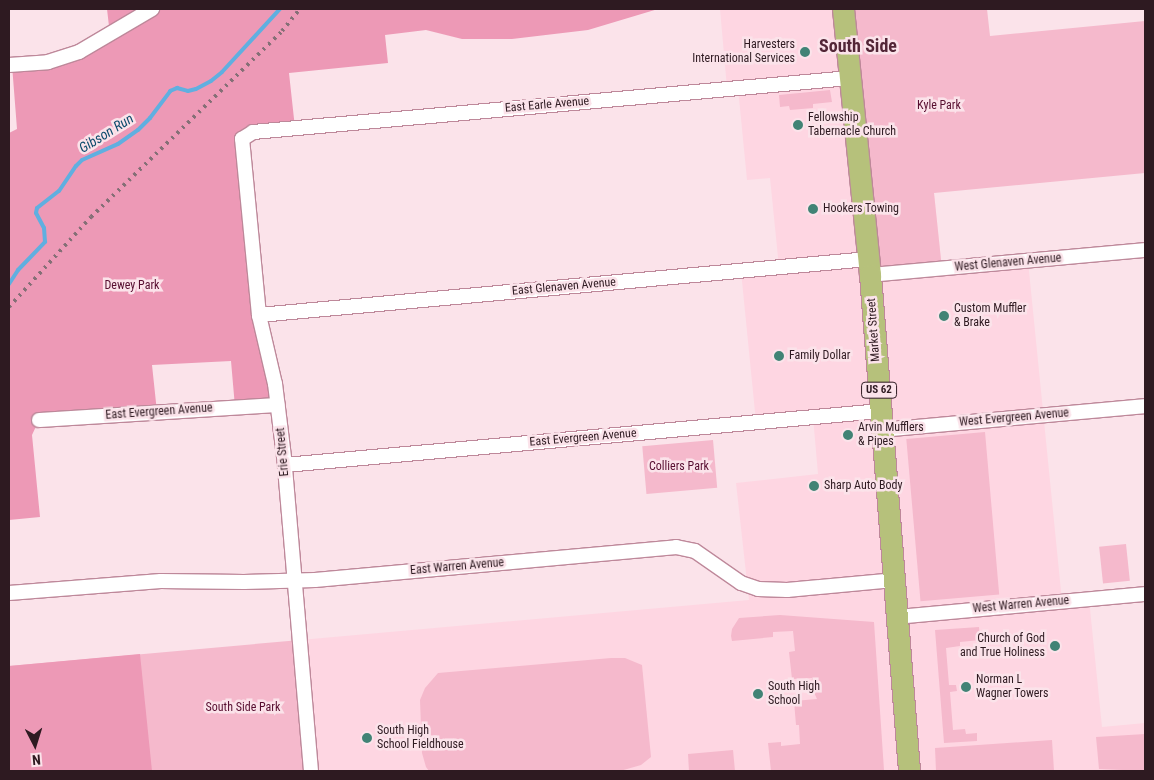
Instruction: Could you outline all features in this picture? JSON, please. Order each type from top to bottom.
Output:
[{"type":"main road","name":"Market Street","points":[[843,9],[869,267],[909,771]]},
{"type":"street","points":[[9,65],[63,58],[110,35],[152,9]]},
{"type":"street","name":"East Earle Avenue","points":[[246,135],[253,132],[850,78]]},
{"type":"street","name":"Erie Street","points":[[246,135],[242,139],[242,147],[259,315],[278,405],[285,465],[312,771]]},
{"type":"street","name":"West Glenaven Avenue","points":[[869,267],[1145,250]]},
{"type":"street","name":"East Glenaven Avenue","points":[[259,315],[869,267]]},
{"type":"street","name":"East Evergreen Avenue","points":[[39,420],[278,405]]},
{"type":"street","name":"West Evergreen Avenue","points":[[881,421],[1145,406]]},
{"type":"street","name":"East Evergreen Avenue","points":[[285,465],[881,421]]},
{"type":"street","name":"East Warren Avenue","points":[[9,594],[161,581],[295,581],[676,547],[694,551],[741,583],[758,589],[787,590],[894,580]]},
{"type":"street","name":"West Warren Avenue","points":[[897,617],[1145,594]]},
{"type":"shaded area","points":[[720,9],[937,9],[934,193],[942,269],[1028,261],[1062,601],[1089,599],[1102,727],[1145,723],[1145,771],[312,771],[300,640],[749,600],[736,483],[818,474],[813,417],[756,422],[741,271],[779,267],[770,178],[747,180],[738,88],[727,88]]},
{"type":"green space","name":"Dewey Park","points":[[107,9],[658,9],[588,30],[512,39],[462,39],[426,30],[385,35],[388,63],[289,73],[295,128],[242,139],[278,405],[235,407],[231,361],[152,365],[157,412],[39,420],[32,435],[40,517],[9,520],[9,133],[17,129],[12,65],[37,63],[110,35]]},
{"type":"green space","name":"Kyle Park","points":[[843,9],[987,9],[990,36],[1145,21],[1145,173],[934,193],[942,269],[870,275]]},
{"type":"green space","points":[[830,90],[832,102],[813,104],[813,108],[790,110],[789,106],[780,107],[779,95]]},
{"type":"green space","points":[[985,432],[999,594],[921,601],[906,439]]},
{"type":"green space","name":"Colliers Park","points":[[713,440],[717,488],[646,494],[642,446]]},
{"type":"green space","points":[[1126,544],[1130,581],[1103,584],[1099,547]]},
{"type":"green space","points":[[780,615],[874,622],[884,770],[771,771],[768,743],[781,742],[781,746],[800,744],[799,725],[796,725],[794,701],[817,699],[811,686],[812,678],[792,679],[789,652],[795,651],[793,631],[773,632],[773,637],[732,641],[731,636],[732,629],[739,618]]},
{"type":"green space","points":[[979,627],[980,640],[960,642],[960,646],[946,648],[949,685],[956,685],[957,691],[950,692],[953,730],[965,729],[966,734],[977,733],[977,741],[944,743],[935,630]]},
{"type":"green space","name":"South Side Park","points":[[300,640],[311,771],[9,771],[9,666]]},
{"type":"green space","points":[[140,654],[152,771],[9,771],[9,666]]},
{"type":"green space","points":[[625,658],[642,665],[651,757],[641,765],[620,771],[429,771],[426,767],[422,753],[420,700],[425,688],[438,673]]},
{"type":"green space","points":[[1145,734],[1145,771],[1099,769],[1096,737]]},
{"type":"green space","points":[[1052,740],[1054,771],[936,771],[935,748]]},
{"type":"green space","points":[[733,750],[735,771],[689,771],[688,754]]},
{"type":"waterway","name":"Gibson Run","points":[[9,284],[18,270],[45,242],[44,228],[36,213],[37,208],[59,191],[76,166],[82,160],[118,144],[138,130],[150,118],[170,91],[177,88],[188,91],[211,81],[222,72],[280,9]]},
{"type":"railway","points":[[9,307],[91,217],[282,31],[300,9]]},
{"type":"place","name":"Harvesters International Services","points":[[805,52]]},
{"type":"place","name":"Fellowship Tabernacle Church","points":[[798,125]]},
{"type":"place","name":"Hookers Towing","points":[[813,209]]},
{"type":"place","name":"Custom Muffler & Brake","points":[[944,316]]},
{"type":"place","name":"Family Dollar","points":[[779,356]]},
{"type":"place","name":"Arvin Mufflers & Pipes","points":[[848,435]]},
{"type":"place","name":"Sharp Auto Body","points":[[814,486]]},
{"type":"place","name":"Church of God and True Holiness","points":[[1055,646]]},
{"type":"place","name":"Norman L Wagner Towers","points":[[966,687]]},
{"type":"place","name":"South High School","points":[[758,694]]},
{"type":"place","name":"South High School Fieldhouse","points":[[367,738]]},
{"type":"district","name":"South Side","points":[[858,46]]}]
